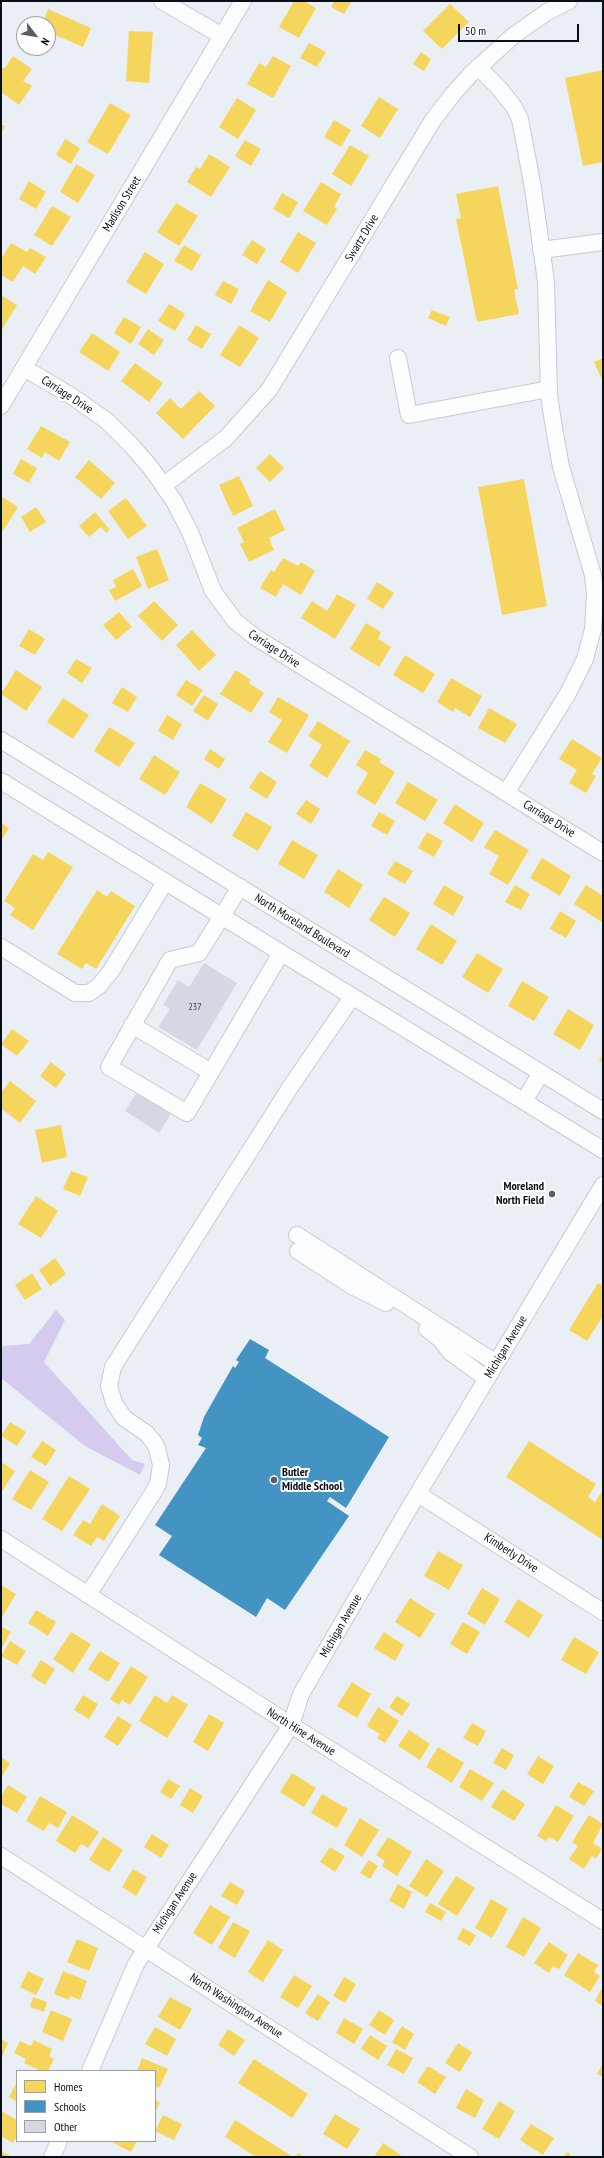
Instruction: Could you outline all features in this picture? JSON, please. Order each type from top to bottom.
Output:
[{"type":"street","points":[[162,1],[222,36]]},
{"type":"street","name":"Madison Street","points":[[1,406],[242,1]]},
{"type":"street","name":"Swartz Drive","points":[[164,485],[226,438],[269,390],[433,120],[453,94],[478,67],[513,36],[547,12],[569,1]]},
{"type":"street","points":[[478,67],[498,87],[514,108],[520,119],[533,188],[546,282],[549,389],[561,467],[593,575],[595,595],[593,628],[585,659],[567,695],[506,793]]},
{"type":"street","points":[[541,250],[603,242]]},
{"type":"street","points":[[398,358],[409,415],[549,389]]},
{"type":"street","name":"Carriage Drive","points":[[24,368],[73,396],[107,421],[131,445],[164,485],[190,532],[213,591],[235,622],[255,638],[603,853]]},
{"type":"street","name":"North Moreland Boulevard","points":[[1,740],[603,1111]]},
{"type":"street","points":[[1,781],[603,1150]]},
{"type":"street","points":[[1,948],[74,993],[89,993],[99,986],[111,971],[165,882]]},
{"type":"street","points":[[240,887],[199,953],[170,960],[109,1067],[187,1112],[281,953]]},
{"type":"street","points":[[88,1595],[153,1493],[158,1484],[161,1465],[157,1448],[153,1441],[146,1433],[124,1418],[114,1403],[109,1386],[113,1367],[291,1086],[352,997]]},
{"type":"street","points":[[132,1025],[211,1072]]},
{"type":"street","points":[[524,1102],[541,1073]]},
{"type":"street","name":"Michigan Avenue","points":[[90,2070],[136,1964],[291,1725],[301,1694],[418,1494],[603,1185]]},
{"type":"street","points":[[297,1234],[496,1363]]},
{"type":"street","points":[[298,1251],[352,1286],[389,1304],[430,1331],[441,1340],[450,1352],[487,1379]]},
{"type":"street","name":"Kimberly Drive","points":[[418,1494],[603,1612]]},
{"type":"street","name":"North Hine Avenue","points":[[1,1539],[291,1725],[603,1921]]},
{"type":"street","name":"North Washington Avenue","points":[[1,1856],[470,2157]]},
{"type":"street","points":[[52,2157],[59,2142]]},
{"type":"shaded area","points":[[56,1310],[65,1320],[44,1362],[132,1460],[145,1464],[140,1475],[85,1446],[1,1378],[1,1346],[29,1344]]},
{"type":"building: Homes","points":[[294,1],[304,1],[316,8],[299,38],[279,27]]},
{"type":"building: Homes","points":[[334,1],[352,1],[344,14],[331,7]]},
{"type":"building: Homes","points":[[450,4],[469,22],[442,49],[423,31]]},
{"type":"building: Homes","points":[[48,9],[91,28],[83,47],[56,35],[56,16],[45,16]]},
{"type":"building: Homes","points":[[129,31],[153,32],[149,83],[126,81]]},
{"type":"building: Homes","points":[[309,43],[326,52],[317,67],[300,58]]},
{"type":"building: Homes","points":[[421,52],[431,59],[424,71],[413,64]]},
{"type":"building: Homes","points":[[13,56],[32,69],[23,81],[32,86],[19,105],[1,92],[1,67],[4,69]]},
{"type":"building: Homes","points":[[273,56],[291,66],[273,98],[247,84],[259,63],[266,67]]},
{"type":"building: Homes","points":[[603,70],[603,162],[583,166],[565,78]]},
{"type":"building: Homes","points":[[379,97],[398,109],[380,138],[361,126]]},
{"type":"building: Homes","points":[[237,98],[256,110],[238,139],[219,127]]},
{"type":"building: Homes","points":[[110,103],[131,115],[108,154],[87,142]]},
{"type":"building: Homes","points":[[334,120],[351,130],[341,147],[324,137]]},
{"type":"building: Homes","points":[[1,124],[5,126],[1,134]]},
{"type":"building: Homes","points":[[65,139],[80,148],[71,164],[56,155]]},
{"type":"building: Homes","points":[[245,140],[261,149],[251,166],[235,156]]},
{"type":"building: Homes","points":[[350,145],[369,156],[351,186],[332,174]]},
{"type":"building: Homes","points":[[209,154],[230,167],[211,197],[187,182],[196,167],[200,169]]},
{"type":"building: Homes","points":[[76,164],[95,175],[78,203],[60,192]]},
{"type":"building: Homes","points":[[29,181],[46,192],[36,209],[19,199]]},
{"type":"building: Homes","points":[[321,182],[341,194],[334,207],[337,209],[327,225],[303,211]]},
{"type":"building: Homes","points":[[498,186],[518,289],[514,290],[519,314],[477,322],[456,219],[461,218],[456,194]]},
{"type":"building: Homes","points":[[282,193],[298,202],[289,218],[273,209]]},
{"type":"building: Homes","points":[[176,203],[198,216],[179,246],[157,232]]},
{"type":"building: Homes","points":[[52,206],[71,217],[52,246],[34,235]]},
{"type":"building: Homes","points":[[298,232],[316,243],[298,273],[280,262]]},
{"type":"building: Homes","points":[[252,240],[266,249],[257,264],[242,255]]},
{"type":"building: Homes","points":[[11,243],[27,252],[30,248],[46,257],[35,274],[23,266],[13,282],[1,275],[1,259]]},
{"type":"building: Homes","points":[[184,245],[201,255],[192,271],[174,261]]},
{"type":"building: Homes","points":[[145,252],[164,264],[146,294],[126,282]]},
{"type":"building: Homes","points":[[268,280],[287,292],[270,322],[250,311]]},
{"type":"building: Homes","points":[[223,281],[239,289],[231,304],[215,295]]},
{"type":"building: Homes","points":[[1,295],[17,305],[1,331]]},
{"type":"building: Homes","points":[[169,304],[185,314],[175,331],[158,321]]},
{"type":"building: Homes","points":[[432,310],[450,317],[446,326],[428,318]]},
{"type":"building: Homes","points":[[124,317],[141,327],[131,344],[114,333]]},
{"type":"building: Homes","points":[[196,325],[211,334],[202,349],[187,340]]},
{"type":"building: Homes","points":[[239,325],[259,338],[240,367],[220,355]]},
{"type":"building: Homes","points":[[148,329],[164,340],[154,355],[138,344]]},
{"type":"building: Homes","points":[[92,333],[120,352],[108,371],[79,352]]},
{"type":"building: Homes","points":[[603,358],[603,382],[594,362]]},
{"type":"building: Homes","points":[[135,363],[163,383],[149,402],[121,381]]},
{"type":"building: Homes","points":[[199,391],[215,406],[183,439],[156,413],[170,398],[181,409]]},
{"type":"building: Homes","points":[[41,426],[70,442],[59,461],[45,452],[42,458],[27,449]]},
{"type":"building: Homes","points":[[270,454],[284,468],[270,482],[256,468]]},
{"type":"building: Homes","points":[[21,459],[37,468],[29,483],[13,474]]},
{"type":"building: Homes","points":[[89,460],[115,483],[101,499],[75,477]]},
{"type":"building: Homes","points":[[239,476],[253,506],[233,516],[219,485]]},
{"type":"building: Homes","points":[[524,479],[547,606],[502,615],[478,487]]},
{"type":"building: Homes","points":[[1,496],[18,507],[1,534]]},
{"type":"building: Homes","points":[[126,498],[147,526],[128,539],[108,511]]},
{"type":"building: Homes","points":[[36,507],[46,522],[30,532],[21,517]]},
{"type":"building: Homes","points":[[275,509],[285,530],[269,538],[274,550],[249,562],[240,544],[244,542],[237,528]]},
{"type":"building: Homes","points":[[95,512],[110,530],[106,533],[101,527],[89,537],[79,526]]},
{"type":"building: Homes","points":[[157,549],[169,580],[148,589],[136,557]]},
{"type":"building: Homes","points":[[283,558],[298,566],[301,562],[315,571],[301,595],[283,584],[276,597],[260,588],[271,570],[274,572]]},
{"type":"building: Homes","points":[[133,569],[142,586],[115,601],[109,590],[116,587],[113,580]]},
{"type":"building: Homes","points":[[377,582],[394,593],[383,609],[367,599]]},
{"type":"building: Homes","points":[[337,594],[356,605],[335,639],[301,618],[312,601],[327,611]]},
{"type":"building: Homes","points":[[154,601],[178,625],[162,641],[138,616]]},
{"type":"building: Homes","points":[[119,612],[132,627],[116,640],[103,625]]},
{"type":"building: Homes","points":[[366,623],[381,632],[378,639],[391,647],[379,667],[350,649]]},
{"type":"building: Homes","points":[[29,629],[45,639],[35,655],[19,646]]},
{"type":"building: Homes","points":[[192,630],[216,655],[199,671],[176,645]]},
{"type":"building: Homes","points":[[405,655],[435,674],[423,693],[393,675]]},
{"type":"building: Homes","points":[[76,659],[92,668],[82,683],[67,673]]},
{"type":"building: Homes","points":[[16,670],[42,687],[26,711],[1,694]]},
{"type":"building: Homes","points":[[236,670],[251,680],[249,683],[264,693],[251,713],[220,694]]},
{"type":"building: Homes","points":[[451,678],[482,696],[470,717],[455,708],[453,712],[437,702]]},
{"type":"building: Homes","points":[[186,680],[203,690],[192,706],[176,695]]},
{"type":"building: Homes","points":[[122,687],[137,697],[128,712],[112,703]]},
{"type":"building: Homes","points":[[204,695],[218,704],[208,721],[193,711]]},
{"type":"building: Homes","points":[[278,697],[309,715],[287,753],[268,742],[282,720],[269,712]]},
{"type":"building: Homes","points":[[63,698],[89,715],[73,739],[47,722]]},
{"type":"building: Homes","points":[[489,708],[517,724],[505,743],[478,728]]},
{"type":"building: Homes","points":[[167,715],[182,724],[173,740],[158,731]]},
{"type":"building: Homes","points":[[318,721],[350,741],[327,778],[309,766],[322,745],[308,736]]},
{"type":"building: Homes","points":[[109,727],[135,743],[119,767],[94,751]]},
{"type":"building: Homes","points":[[572,739],[602,758],[592,774],[596,776],[586,793],[569,783],[577,770],[559,759]]},
{"type":"building: Homes","points":[[210,749],[225,759],[219,769],[204,759]]},
{"type":"building: Homes","points":[[365,750],[381,759],[379,762],[395,772],[375,805],[356,793],[368,773],[356,765]]},
{"type":"building: Homes","points":[[154,755],[180,772],[165,795],[139,779]]},
{"type":"building: Homes","points":[[260,771],[277,782],[267,799],[249,788]]},
{"type":"building: Homes","points":[[408,782],[438,800],[425,821],[395,803]]},
{"type":"building: Homes","points":[[200,783],[227,799],[212,824],[186,807]]},
{"type":"building: Homes","points":[[306,800],[320,809],[311,824],[296,814]]},
{"type":"building: Homes","points":[[455,804],[484,823],[472,842],[443,823]]},
{"type":"building: Homes","points":[[246,812],[272,827],[258,851],[232,836]]},
{"type":"building: Homes","points":[[379,812],[395,821],[387,835],[371,826]]},
{"type":"building: Homes","points":[[1,823],[9,828],[1,841]]},
{"type":"building: Homes","points":[[495,830],[529,850],[508,885],[489,874],[499,856],[484,847]]},
{"type":"building: Homes","points":[[427,832],[443,841],[434,857],[418,848]]},
{"type":"building: Homes","points":[[292,840],[318,855],[304,879],[278,864]]},
{"type":"building: Homes","points":[[48,852],[73,867],[33,930],[10,915],[15,908],[4,901],[33,854],[43,860]]},
{"type":"building: Homes","points":[[542,858],[571,876],[560,896],[530,878]]},
{"type":"building: Homes","points":[[395,861],[413,871],[405,884],[387,874]]},
{"type":"building: Homes","points":[[338,869],[363,885],[349,908],[324,892]]},
{"type":"building: Homes","points":[[444,885],[464,897],[453,916],[433,904]]},
{"type":"building: Homes","points":[[515,885],[530,894],[521,910],[505,902]]},
{"type":"building: Homes","points":[[586,885],[603,896],[603,923],[574,904]]},
{"type":"building: Homes","points":[[97,890],[107,897],[111,891],[135,906],[96,969],[86,963],[82,969],[57,954]]},
{"type":"building: Homes","points":[[384,897],[410,913],[395,937],[369,920]]},
{"type":"building: Homes","points":[[560,911],[576,921],[566,938],[550,929]]},
{"type":"building: Homes","points":[[431,924],[457,941],[442,965],[416,949]]},
{"type":"building: Homes","points":[[477,953],[503,969],[488,993],[462,977]]},
{"type":"building: Homes","points":[[522,981],[549,997],[534,1021],[508,1006]]},
{"type":"building: Homes","points":[[568,1009],[594,1025],[580,1050],[553,1034]]},
{"type":"building: Homes","points":[[12,1029],[29,1041],[17,1056],[1,1044]]},
{"type":"building: Homes","points":[[603,1054],[603,1063],[599,1061]]},
{"type":"building: Homes","points":[[51,1062],[66,1074],[56,1088],[40,1076]]},
{"type":"building: Homes","points":[[10,1081],[36,1101],[20,1123],[1,1108],[1,1093]]},
{"type":"building: Homes","points":[[61,1125],[67,1157],[42,1163],[35,1130]]},
{"type":"building: Homes","points":[[71,1171],[88,1177],[80,1196],[63,1189]]},
{"type":"building: Homes","points":[[36,1196],[58,1211],[41,1238],[18,1224]]},
{"type":"building: Homes","points":[[55,1258],[66,1274],[50,1286],[39,1270]]},
{"type":"building: Homes","points":[[32,1273],[42,1289],[25,1300],[15,1285]]},
{"type":"building: Homes","points":[[598,1283],[603,1286],[603,1316],[587,1341],[569,1330]]},
{"type":"building: Homes","points":[[10,1422],[26,1432],[17,1446],[1,1436]]},
{"type":"building: Homes","points":[[42,1441],[56,1450],[46,1466],[31,1457]]},
{"type":"building: Homes","points":[[529,1441],[596,1484],[588,1497],[595,1502],[603,1490],[603,1540],[506,1477]]},
{"type":"building: Homes","points":[[1,1462],[15,1471],[2,1491],[1,1490]]},
{"type":"building: Homes","points":[[30,1470],[49,1482],[31,1510],[12,1499]]},
{"type":"building: Homes","points":[[69,1476],[90,1489],[62,1531],[42,1519]]},
{"type":"building: Homes","points":[[102,1504],[120,1516],[104,1541],[97,1537],[91,1546],[73,1535],[83,1520],[90,1524]]},
{"type":"building: Homes","points":[[438,1551],[463,1565],[449,1590],[424,1576]]},
{"type":"building: Homes","points":[[1,1585],[16,1594],[2,1617],[1,1617]]},
{"type":"building: Homes","points":[[482,1588],[500,1599],[485,1625],[467,1614]]},
{"type":"building: Homes","points":[[410,1598],[435,1614],[420,1638],[395,1622]]},
{"type":"building: Homes","points":[[518,1599],[543,1615],[529,1638],[504,1622]]},
{"type":"building: Homes","points":[[36,1610],[56,1622],[48,1636],[28,1623]]},
{"type":"building: Homes","points":[[463,1622],[480,1632],[467,1654],[450,1644]]},
{"type":"building: Homes","points":[[1,1626],[11,1632],[1,1649]]},
{"type":"building: Homes","points":[[71,1632],[91,1644],[73,1673],[53,1659]]},
{"type":"building: Homes","points":[[384,1632],[404,1645],[395,1661],[374,1648]]},
{"type":"building: Homes","points":[[574,1637],[599,1652],[586,1674],[561,1660]]},
{"type":"building: Homes","points":[[10,1641],[26,1651],[17,1665],[1,1656]]},
{"type":"building: Homes","points":[[100,1651],[120,1663],[108,1682],[88,1669]]},
{"type":"building: Homes","points":[[41,1660],[55,1669],[45,1685],[31,1676]]},
{"type":"building: Homes","points":[[131,1666],[148,1677],[130,1705],[122,1700],[119,1705],[110,1699]]},
{"type":"building: Homes","points":[[352,1682],[371,1694],[357,1718],[337,1706]]},
{"type":"building: Homes","points":[[83,1695],[98,1704],[89,1719],[74,1710]]},
{"type":"building: Homes","points":[[155,1695],[167,1703],[172,1695],[188,1705],[167,1738],[139,1721]]},
{"type":"building: Homes","points":[[397,1696],[410,1704],[402,1716],[389,1707]]},
{"type":"building: Homes","points":[[378,1707],[399,1721],[385,1743],[377,1738],[380,1734],[367,1726]]},
{"type":"building: Homes","points":[[209,1714],[224,1723],[208,1751],[193,1742]]},
{"type":"building: Homes","points":[[118,1716],[132,1725],[118,1746],[104,1737]]},
{"type":"building: Homes","points":[[472,1723],[486,1731],[478,1746],[463,1738]]},
{"type":"building: Homes","points":[[409,1730],[430,1744],[420,1760],[398,1746]]},
{"type":"building: Homes","points":[[438,1747],[464,1763],[452,1783],[426,1767]]},
{"type":"building: Homes","points":[[502,1748],[514,1755],[506,1770],[493,1763]]},
{"type":"building: Homes","points":[[538,1756],[554,1766],[543,1784],[527,1774]]},
{"type":"building: Homes","points":[[1,1757],[10,1763],[1,1778]]},
{"type":"building: Homes","points":[[470,1769],[494,1783],[482,1801],[459,1787]]},
{"type":"building: Homes","points":[[292,1773],[316,1788],[304,1807],[280,1792]]},
{"type":"building: Homes","points":[[168,1779],[180,1786],[171,1799],[160,1792]]},
{"type":"building: Homes","points":[[578,1782],[594,1791],[584,1806],[569,1797]]},
{"type":"building: Homes","points":[[8,1785],[27,1797],[17,1813],[1,1804],[1,1796]]},
{"type":"building: Homes","points":[[190,1788],[203,1796],[193,1813],[180,1805]]},
{"type":"building: Homes","points":[[502,1789],[525,1804],[514,1821],[491,1807]]},
{"type":"building: Homes","points":[[322,1794],[348,1809],[337,1828],[311,1813]]},
{"type":"building: Homes","points":[[40,1796],[67,1812],[58,1828],[49,1823],[44,1831],[26,1821]]},
{"type":"building: Homes","points":[[556,1805],[574,1816],[558,1842],[549,1837],[546,1841],[537,1836]]},
{"type":"building: Homes","points":[[72,1815],[99,1832],[88,1848],[81,1844],[75,1853],[56,1841]]},
{"type":"building: Homes","points":[[589,1815],[603,1824],[593,1843],[602,1849],[596,1859],[592,1856],[584,1869],[569,1859],[578,1846],[572,1842]]},
{"type":"building: Homes","points":[[360,1818],[379,1830],[362,1857],[344,1845]]},
{"type":"building: Homes","points":[[152,1834],[169,1845],[161,1858],[144,1847]]},
{"type":"building: Homes","points":[[103,1837],[123,1850],[109,1872],[89,1860]]},
{"type":"building: Homes","points":[[388,1837],[412,1852],[397,1876],[382,1866],[385,1861],[376,1855]]},
{"type":"building: Homes","points":[[330,1847],[345,1856],[335,1872],[320,1862]]},
{"type":"building: Homes","points":[[426,1859],[444,1871],[427,1897],[409,1886]]},
{"type":"building: Homes","points":[[369,1860],[378,1866],[370,1879],[360,1873]]},
{"type":"building: Homes","points":[[133,1869],[147,1877],[136,1896],[122,1887]]},
{"type":"building: Homes","points":[[456,1876],[475,1888],[457,1916],[438,1904]]},
{"type":"building: Homes","points":[[230,1882],[245,1891],[237,1905],[221,1896]]},
{"type":"building: Homes","points":[[398,1884],[412,1892],[404,1909],[389,1901]]},
{"type":"building: Homes","points":[[491,1899],[508,1909],[492,1938],[475,1928]]},
{"type":"building: Homes","points":[[430,1903],[446,1912],[441,1921],[425,1912]]},
{"type":"building: Homes","points":[[210,1905],[230,1917],[212,1945],[193,1933]]},
{"type":"building: Homes","points":[[523,1917],[541,1928],[524,1957],[506,1947]]},
{"type":"building: Homes","points":[[233,1922],[250,1931],[235,1958],[218,1948]]},
{"type":"building: Homes","points":[[463,1928],[476,1935],[470,1946],[457,1939]]},
{"type":"building: Homes","points":[[77,1939],[98,1948],[89,1971],[67,1962]]},
{"type":"building: Homes","points":[[268,1940],[283,1950],[263,1982],[248,1972]]},
{"type":"building: Homes","points":[[549,1942],[568,1955],[559,1969],[553,1966],[549,1973],[534,1963]]},
{"type":"building: Homes","points":[[578,1953],[598,1965],[594,1972],[600,1976],[590,1992],[564,1975]]},
{"type":"building: Homes","points":[[28,1971],[44,1979],[36,1995],[20,1987]]},
{"type":"building: Homes","points":[[63,1971],[87,1981],[80,2000],[70,1996],[69,2000],[54,1994]]},
{"type":"building: Homes","points":[[294,1975],[312,1986],[298,2008],[280,1997]]},
{"type":"building: Homes","points":[[344,1977],[356,1984],[345,2003],[333,1996]]},
{"type":"building: Homes","points":[[603,1986],[603,2006],[595,2001]]},
{"type":"building: Homes","points":[[318,1994],[330,2002],[318,2021],[305,2013]]},
{"type":"building: Homes","points":[[33,1997],[47,2002],[44,2012],[30,2007]]},
{"type":"building: Homes","points":[[170,1997],[192,2009],[180,2030],[158,2017]]},
{"type":"building: Homes","points":[[51,2010],[72,2019],[63,2041],[42,2032]]},
{"type":"building: Homes","points":[[379,2010],[394,2020],[385,2035],[369,2025]]},
{"type":"building: Homes","points":[[344,2018],[363,2029],[354,2044],[336,2033]]},
{"type":"building: Homes","points":[[402,2026],[414,2034],[405,2050],[392,2042]]},
{"type":"building: Homes","points":[[155,2027],[176,2039],[167,2056],[145,2044]]},
{"type":"building: Homes","points":[[228,2029],[245,2040],[234,2056],[218,2045]]},
{"type":"building: Homes","points":[[370,2035],[387,2046],[378,2060],[361,2049]]},
{"type":"building: Homes","points":[[1,2039],[8,2043],[1,2059]]},
{"type":"building: Homes","points":[[34,2040],[52,2049],[49,2056],[54,2059],[48,2070],[39,2070],[24,2063],[26,2059],[14,2053],[20,2041],[31,2046]]},
{"type":"building: Homes","points":[[458,2043],[472,2052],[460,2072],[445,2063]]},
{"type":"building: Homes","points":[[396,2049],[413,2058],[404,2074],[387,2065]]},
{"type":"building: Homes","points":[[142,2058],[168,2069],[159,2088],[156,2086],[156,2070],[137,2070]]},
{"type":"building: Homes","points":[[254,2059],[308,2094],[292,2118],[238,2083]]},
{"type":"building: Homes","points":[[603,2063],[603,2077],[597,2074]]},
{"type":"building: Homes","points":[[428,2066],[446,2077],[435,2094],[417,2082]]},
{"type":"building: Homes","points":[[16,2084],[16,2101],[9,2097]]},
{"type":"building: Homes","points":[[466,2089],[484,2100],[475,2118],[456,2108]]},
{"type":"building: Homes","points":[[156,2100],[160,2102],[156,2111]]},
{"type":"building: Homes","points":[[499,2101],[515,2111],[499,2139],[482,2129]]},
{"type":"building: Homes","points":[[1,2111],[16,2119],[16,2138],[13,2143],[1,2136]]},
{"type":"building: Homes","points":[[335,2114],[360,2129],[347,2149],[323,2134]]},
{"type":"building: Homes","points":[[163,2115],[182,2124],[174,2140],[156,2131]]},
{"type":"building: Homes","points":[[235,2120],[290,2155],[289,2157],[256,2157],[225,2137]]},
{"type":"building: Homes","points":[[531,2124],[554,2138],[543,2155],[520,2140]]},
{"type":"building: Homes","points":[[112,2142],[136,2142],[131,2152]]},
{"type":"building: Homes","points":[[383,2143],[401,2155],[400,2157],[374,2157]]},
{"type":"building: Homes","points":[[1,2151],[9,2155],[9,2157],[1,2157]]},
{"type":"building: Homes","points":[[568,2152],[572,2157],[563,2157]]},
{"type":"building: Homes","points":[[298,2153],[305,2157],[296,2157]]},
{"type":"building: Schools","name":"Butler Middle School","points":[[250,1339],[269,1350],[265,1358],[389,1437],[346,1508],[330,1497],[327,1501],[349,1516],[285,1610],[267,1598],[256,1617],[159,1555],[172,1536],[155,1525],[206,1448],[198,1445],[202,1438],[198,1435],[204,1417],[233,1366],[235,1368],[239,1362],[236,1360]]},
{"type":"building: Other","points":[[204,963],[237,983],[197,1050],[158,1027],[170,1009],[163,1005],[178,980],[189,987]]},
{"type":"building: Other","points":[[139,1089],[173,1110],[159,1133],[125,1111]]},
{"type":"place","name":"Moreland North Field","points":[[552,1194]]},
{"type":"place","name":"Butler Middle School","points":[[274,1480]]}]
